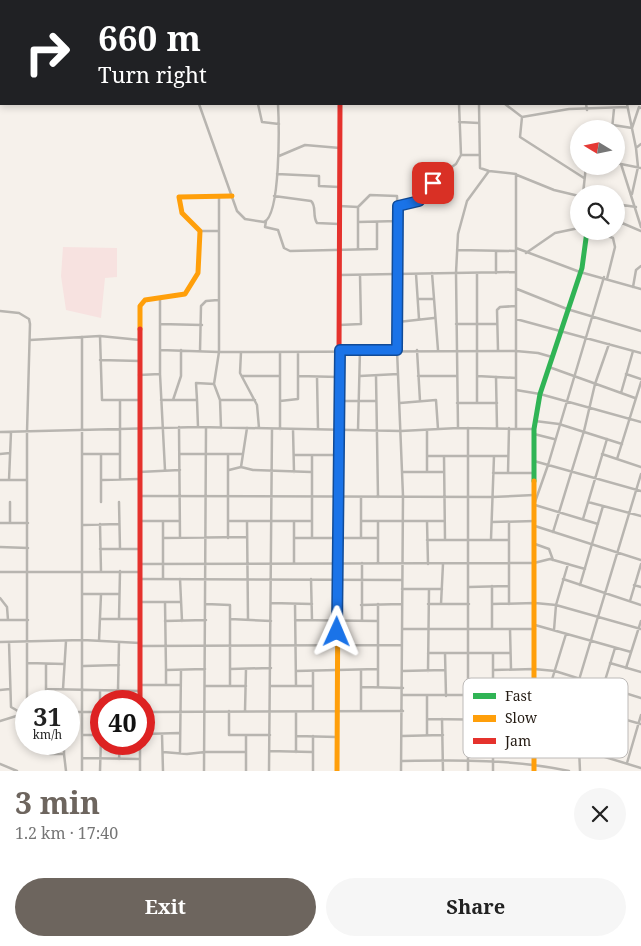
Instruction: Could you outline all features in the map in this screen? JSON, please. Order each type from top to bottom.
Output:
[{"type":"street","points":[[199,105],[237,211],[242,217],[266,222]]},
{"type":"street","points":[[258,105],[262,122],[278,124]]},
{"type":"street","points":[[278,105],[279,156],[270,217],[265,227],[278,230],[282,245],[288,250],[377,249],[377,222]]},
{"type":"street","points":[[337,771],[336,563],[340,350],[340,105]]},
{"type":"street","points":[[398,206],[419,201],[438,177],[456,164],[461,156],[459,105]]},
{"type":"street","points":[[479,105],[480,168],[516,174],[554,190],[570,194]]},
{"type":"street","points":[[506,105],[522,117],[569,109],[614,109],[627,106],[639,168],[632,194]]},
{"type":"street","points":[[586,105],[587,110]]},
{"type":"street","points":[[632,128],[639,108],[641,108]]},
{"type":"street","points":[[613,120],[614,109]]},
{"type":"street","points":[[522,117],[520,137],[584,178]]},
{"type":"street","points":[[459,122],[479,122]]},
{"type":"street","points":[[625,128],[632,128]]},
{"type":"street","points":[[636,148],[641,144]]},
{"type":"street","points":[[279,156],[305,146],[340,148]]},
{"type":"street","points":[[461,156],[479,155]]},
{"type":"street","points":[[625,165],[639,168]]},
{"type":"street","points":[[458,428],[456,272],[458,234],[468,201],[489,171]]},
{"type":"street","points":[[277,174],[319,176],[319,186],[339,187]]},
{"type":"street","points":[[516,174],[516,428]]},
{"type":"street","points":[[584,175],[584,185]]},
{"type":"street","points":[[625,175],[639,213],[641,227]]},
{"type":"street","points":[[358,249],[358,207],[370,195],[395,195],[398,206],[397,350],[403,496],[402,771]]},
{"type":"street","points":[[219,196],[219,352],[214,384],[220,400],[221,428]]},
{"type":"street","points":[[219,232],[200,230],[182,216],[179,208],[179,197],[232,196]]},
{"type":"street","points":[[274,196],[311,201],[314,205],[317,222],[339,224]]},
{"type":"street","points":[[339,206],[358,207]]},
{"type":"street","points":[[625,206],[636,207]]},
{"type":"street","points":[[358,222],[398,222]]},
{"type":"street","points":[[625,224],[641,231]]},
{"type":"street","points":[[140,688],[139,375],[141,304],[146,300],[185,294],[196,279],[199,265],[200,230]]},
{"type":"street","points":[[526,253],[555,233],[570,230]]},
{"type":"street","points":[[534,678],[535,501],[533,473],[535,421],[540,394],[580,272],[586,240]]},
{"type":"street","points":[[535,501],[548,465],[585,338],[606,278],[615,247],[612,240]]},
{"type":"street","points":[[457,250],[496,251],[516,249],[580,272],[641,289]]},
{"type":"street","points":[[496,251],[496,273]]},
{"type":"street","points":[[633,287],[636,270],[641,266]]},
{"type":"street","points":[[339,275],[516,272]]},
{"type":"street","points":[[432,273],[434,318],[438,350]]},
{"type":"street","points":[[477,273],[478,403]]},
{"type":"street","points":[[416,274],[419,319]]},
{"type":"street","points":[[339,325],[361,324],[360,275]]},
{"type":"street","points":[[516,289],[567,309],[641,331]]},
{"type":"street","points":[[160,299],[160,374],[165,470]]},
{"type":"street","points":[[418,300],[433,299]]},
{"type":"street","points":[[200,351],[202,304],[208,300],[218,300]]},
{"type":"street","points":[[498,350],[498,308],[516,306]]},
{"type":"street","points":[[0,311],[19,312],[29,319],[27,690]]},
{"type":"street","points":[[398,322],[434,318]]},
{"type":"street","points":[[516,319],[641,353]]},
{"type":"street","points":[[160,324],[202,325]]},
{"type":"street","points":[[456,324],[497,324]]},
{"type":"street","points":[[29,341],[100,336],[140,340]]},
{"type":"street","points":[[100,336],[102,400]]},
{"type":"street","points":[[82,337],[84,666],[82,771]]},
{"type":"street","points":[[553,532],[584,431],[595,384],[609,344]]},
{"type":"street","points":[[160,350],[219,352],[516,350],[538,353],[552,358]]},
{"type":"street","points":[[173,400],[181,376],[181,350]]},
{"type":"street","points":[[358,430],[360,350]]},
{"type":"street","points":[[417,350],[420,401]]},
{"type":"street","points":[[621,393],[633,350]]},
{"type":"street","points":[[240,352],[240,368],[242,376],[255,400],[259,428]]},
{"type":"street","points":[[280,352],[280,429]]},
{"type":"street","points":[[280,401],[298,400],[298,352]]},
{"type":"street","points":[[100,360],[140,361]]},
{"type":"street","points":[[549,367],[635,398]]},
{"type":"street","points":[[139,375],[160,374]]},
{"type":"street","points":[[360,376],[398,374]]},
{"type":"street","points":[[617,459],[641,381],[626,374]]},
{"type":"street","points":[[242,376],[280,376]]},
{"type":"street","points":[[298,376],[339,377]]},
{"type":"street","points":[[376,376],[378,497]]},
{"type":"street","points":[[418,376],[457,376]]},
{"type":"street","points":[[477,376],[516,378]]},
{"type":"street","points":[[317,377],[318,429]]},
{"type":"street","points":[[496,377],[497,428]]},
{"type":"street","points":[[198,427],[196,383],[214,384]]},
{"type":"street","points":[[516,390],[540,394],[641,422]]},
{"type":"street","points":[[102,400],[139,400]]},
{"type":"street","points":[[102,400],[120,400],[120,479]]},
{"type":"street","points":[[161,400],[197,400]]},
{"type":"street","points":[[220,400],[255,400]]},
{"type":"street","points":[[338,402],[376,401]]},
{"type":"street","points":[[400,403],[436,401],[438,429]]},
{"type":"street","points":[[457,402],[496,403]]},
{"type":"street","points":[[535,421],[559,424],[622,444]]},
{"type":"street","points":[[179,427],[180,538]]},
{"type":"street","points":[[0,432],[120,431],[179,427],[401,431],[458,428],[516,428],[555,439]]},
{"type":"street","points":[[204,771],[206,711],[206,427]]},
{"type":"street","points":[[241,467],[247,428]]},
{"type":"street","points":[[269,771],[272,603],[272,428]]},
{"type":"street","points":[[468,428],[469,678]]},
{"type":"street","points":[[508,473],[509,428]]},
{"type":"street","points":[[293,429],[294,472]]},
{"type":"street","points":[[427,430],[427,472]]},
{"type":"street","points":[[10,480],[11,432]]},
{"type":"street","points":[[583,519],[594,477],[607,439]]},
{"type":"street","points":[[0,454],[10,453]]},
{"type":"street","points":[[83,454],[120,454]]},
{"type":"street","points":[[101,454],[101,502]]},
{"type":"street","points":[[180,454],[243,454]]},
{"type":"street","points":[[228,454],[228,538]]},
{"type":"street","points":[[602,454],[641,467]]},
{"type":"street","points":[[294,455],[338,455]]},
{"type":"street","points":[[312,455],[312,537]]},
{"type":"street","points":[[428,456],[508,456]]},
{"type":"street","points":[[444,456],[445,539]]},
{"type":"street","points":[[491,539],[494,456]]},
{"type":"street","points":[[534,461],[641,492]]},
{"type":"street","points":[[228,470],[241,467],[272,471],[312,472]]},
{"type":"street","points":[[139,472],[180,470]]},
{"type":"street","points":[[402,472],[444,472]]},
{"type":"street","points":[[493,473],[533,473]]},
{"type":"street","points":[[581,678],[641,474]]},
{"type":"street","points":[[102,480],[139,479]]},
{"type":"street","points":[[0,480],[28,480]]},
{"type":"street","points":[[140,496],[272,498],[492,497],[535,501],[598,524]]},
{"type":"street","points":[[361,497],[361,538]]},
{"type":"street","points":[[10,502],[10,523]]},
{"type":"street","points":[[119,502],[120,549]]},
{"type":"street","points":[[588,502],[641,516]]},
{"type":"street","points":[[580,585],[603,506]]},
{"type":"street","points":[[378,520],[378,563]]},
{"type":"street","points":[[140,521],[180,521]]},
{"type":"street","points":[[163,521],[163,579]]},
{"type":"street","points":[[228,521],[312,521]]},
{"type":"street","points":[[247,521],[248,619]]},
{"type":"street","points":[[294,521],[294,563]]},
{"type":"street","points":[[361,521],[444,521]]},
{"type":"street","points":[[427,522],[428,564]]},
{"type":"street","points":[[492,522],[535,524],[641,562],[630,601]]},
{"type":"street","points":[[0,523],[28,523]]},
{"type":"street","points":[[509,604],[510,523]]},
{"type":"street","points":[[83,524],[119,524]]},
{"type":"street","points":[[100,524],[101,572]]},
{"type":"street","points":[[163,538],[246,537]]},
{"type":"street","points":[[294,538],[378,538]]},
{"type":"street","points":[[428,540],[509,540]]},
{"type":"street","points":[[535,544],[549,549],[553,560]]},
{"type":"street","points":[[0,547],[28,548]]},
{"type":"street","points":[[100,548],[140,549]]},
{"type":"street","points":[[140,564],[443,564],[534,563],[553,560],[585,569]]},
{"type":"street","points":[[362,563],[362,621]]},
{"type":"street","points":[[441,604],[443,564]]},
{"type":"street","points":[[554,630],[556,606],[568,564]]},
{"type":"street","points":[[0,572],[140,572]]},
{"type":"street","points":[[119,619],[120,572]]},
{"type":"street","points":[[139,579],[402,580]]},
{"type":"street","points":[[180,579],[182,621]]},
{"type":"street","points":[[311,579],[312,620]]},
{"type":"street","points":[[563,579],[641,605]]},
{"type":"street","points":[[634,585],[641,587]]},
{"type":"street","points":[[492,586],[492,629]]},
{"type":"street","points":[[469,587],[508,586]]},
{"type":"street","points":[[402,589],[442,589]]},
{"type":"street","points":[[428,671],[427,628],[429,589]]},
{"type":"street","points":[[83,594],[120,594]]},
{"type":"street","points":[[99,641],[101,594]]},
{"type":"street","points":[[0,598],[7,607],[8,620]]},
{"type":"street","points":[[140,602],[181,602]]},
{"type":"street","points":[[165,602],[166,685]]},
{"type":"street","points":[[492,604],[535,602],[640,628]]},
{"type":"street","points":[[272,603],[312,604]]},
{"type":"street","points":[[206,604],[229,604],[230,686]]},
{"type":"street","points":[[295,604],[296,686]]},
{"type":"street","points":[[378,604],[378,687]]},
{"type":"street","points":[[361,605],[402,604]]},
{"type":"street","points":[[428,604],[468,604]]},
{"type":"street","points":[[100,619],[140,619]]},
{"type":"street","points":[[230,619],[271,621]]},
{"type":"street","points":[[0,620],[28,620]]},
{"type":"street","points":[[165,621],[206,620]]},
{"type":"street","points":[[295,620],[378,621]]},
{"type":"street","points":[[626,668],[641,622]]},
{"type":"street","points":[[402,628],[510,629],[535,627],[554,630],[631,652]]},
{"type":"street","points":[[510,629],[510,669]]},
{"type":"street","points":[[553,678],[566,634]]},
{"type":"street","points":[[0,642],[83,640],[165,645],[402,645]]},
{"type":"street","points":[[63,689],[66,641]]},
{"type":"street","points":[[9,642],[10,707],[15,709]]},
{"type":"street","points":[[119,642],[118,690],[180,685]]},
{"type":"street","points":[[605,678],[614,648]]},
{"type":"street","points":[[428,653],[510,653]]},
{"type":"street","points":[[445,653],[446,696]]},
{"type":"street","points":[[493,653],[494,678]]},
{"type":"street","points":[[28,663],[64,664]]},
{"type":"street","points":[[610,663],[641,672]]},
{"type":"street","points":[[46,664],[46,689],[90,690]]},
{"type":"street","points":[[84,666],[119,665]]},
{"type":"street","points":[[230,669],[271,668]]},
{"type":"street","points":[[166,670],[205,669]]},
{"type":"street","points":[[246,669],[246,710]]},
{"type":"street","points":[[361,669],[361,711]]},
{"type":"street","points":[[296,671],[378,669]]},
{"type":"street","points":[[494,670],[534,669],[555,671],[574,678]]},
{"type":"street","points":[[180,752],[181,670]]},
{"type":"street","points":[[402,671],[445,670]]},
{"type":"street","points":[[313,671],[314,712]]},
{"type":"street","points":[[205,686],[246,686]]},
{"type":"street","points":[[271,686],[313,686]]},
{"type":"street","points":[[361,687],[403,688]]},
{"type":"street","points":[[0,690],[10,689]]},
{"type":"street","points":[[628,694],[641,698]]},
{"type":"street","points":[[403,695],[463,696]]},
{"type":"street","points":[[427,695],[427,735]]},
{"type":"street","points":[[155,712],[246,710],[403,712]]},
{"type":"street","points":[[229,711],[230,735],[270,735]]},
{"type":"street","points":[[83,712],[90,712]]},
{"type":"street","points":[[296,712],[296,752]]},
{"type":"street","points":[[628,763],[641,715]]},
{"type":"street","points":[[0,721],[15,716]]},
{"type":"street","points":[[427,719],[463,719]]},
{"type":"street","points":[[442,719],[443,771]]},
{"type":"street","points":[[155,734],[180,733]]},
{"type":"street","points":[[162,734],[163,771]]},
{"type":"street","points":[[83,735],[90,735]]},
{"type":"street","points":[[246,735],[246,771]]},
{"type":"street","points":[[402,736],[443,735]]},
{"type":"street","points":[[296,736],[337,737]]},
{"type":"street","points":[[312,771],[313,736]]},
{"type":"street","points":[[269,751],[312,752]]},
{"type":"street","points":[[163,752],[187,754],[246,752]]},
{"type":"street","points":[[64,755],[66,771]]},
{"type":"street","points":[[100,755],[100,771]]},
{"type":"street","points":[[119,755],[119,759]]},
{"type":"street","points":[[140,755],[140,771]]},
{"type":"street","points":[[82,758],[140,759]]},
{"type":"street","points":[[534,758],[534,771]]},
{"type":"street","points":[[579,758],[580,771]]},
{"type":"street","points":[[609,758],[641,768]]},
{"type":"street","points":[[468,759],[468,771]]},
{"type":"street","points":[[402,761],[493,760],[534,763],[569,771]]},
{"type":"street","points":[[493,760],[493,771]]},
{"type":"street","points":[[0,764],[17,771]]},
{"type":"shaded area","points":[[63,247],[117,248],[117,277],[105,278],[101,318],[66,310],[61,276]]},
{"type":"traffic: fast","points":[[534,481],[534,429],[540,394],[582,268],[586,240]]},
{"type":"traffic: slow","points":[[140,329],[140,306],[145,300],[185,294],[198,273],[200,231],[182,213],[179,197],[232,196]]},
{"type":"traffic: slow","points":[[337,771],[339,356]]},
{"type":"traffic: slow","points":[[534,481],[534,678]]},
{"type":"traffic: slow","points":[[534,758],[534,771]]},
{"type":"traffic: jam","points":[[339,356],[340,105]]},
{"type":"traffic: jam","points":[[140,329],[140,690]]},
{"type":"route","points":[[337,632],[340,350],[397,350],[398,206],[419,201],[428,192],[433,183]]}]
